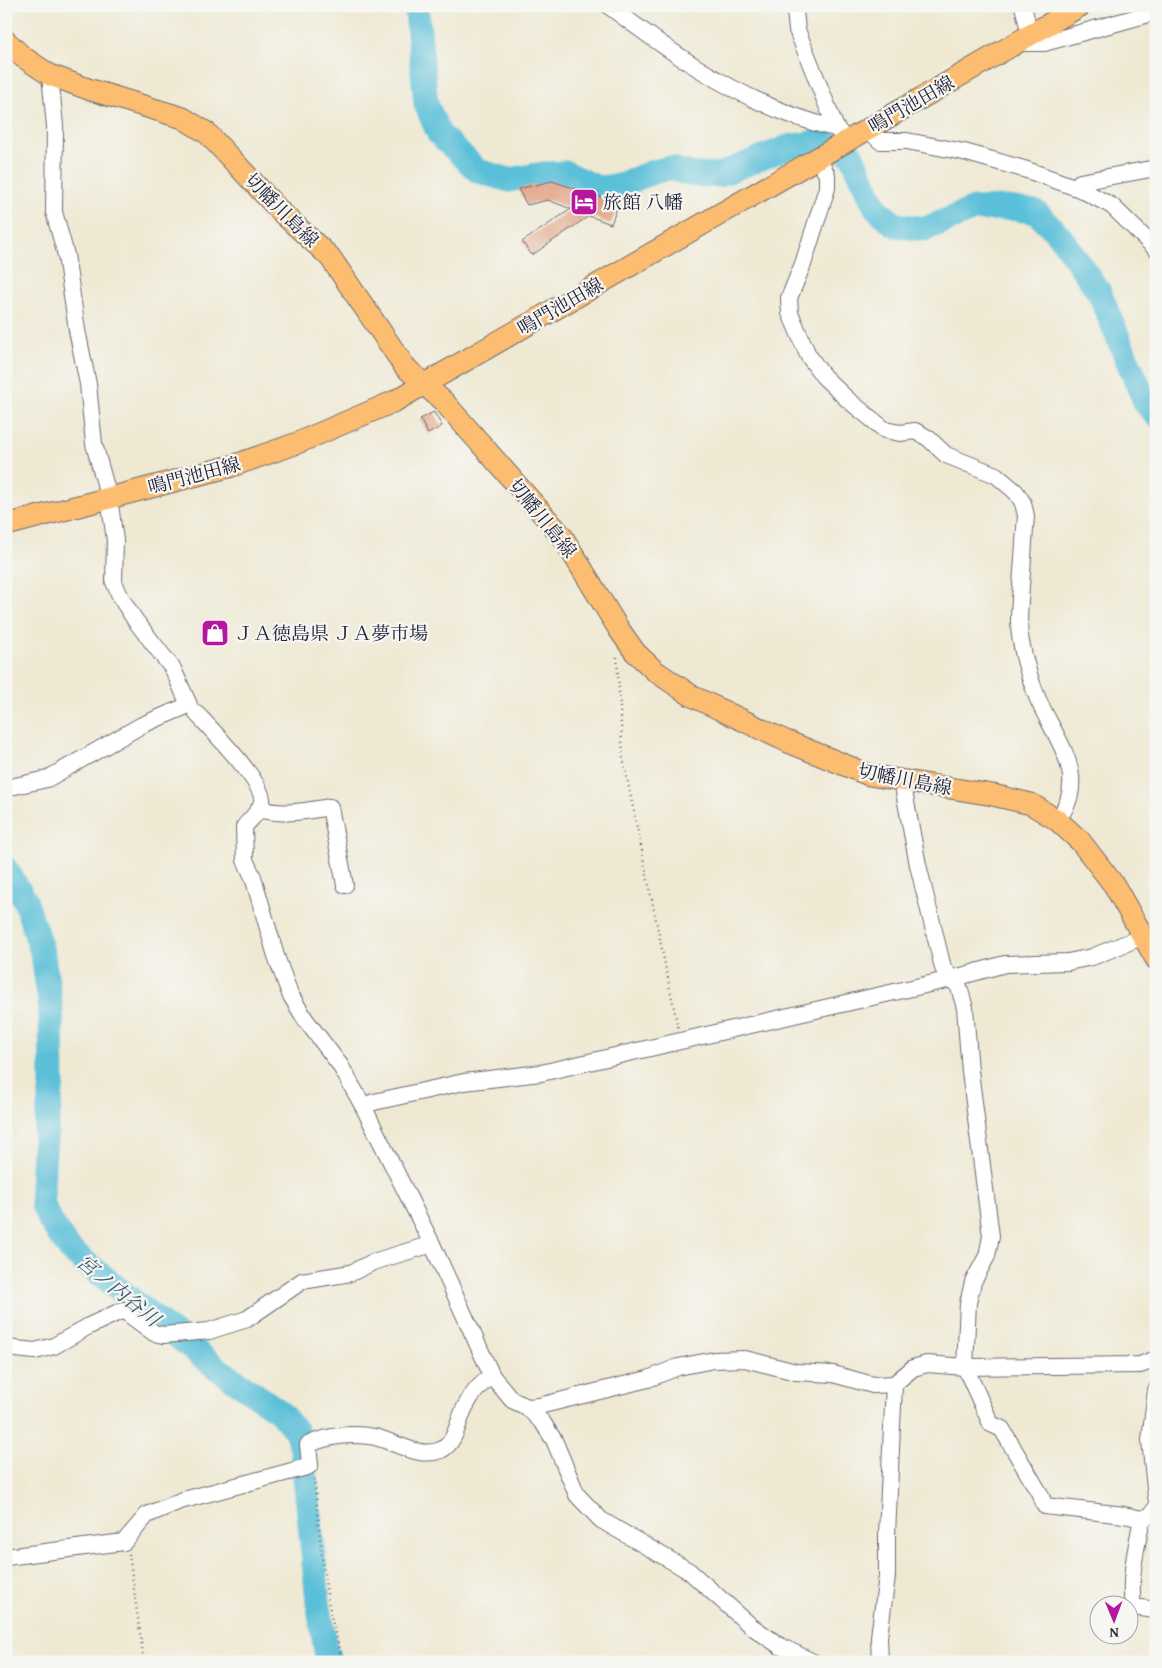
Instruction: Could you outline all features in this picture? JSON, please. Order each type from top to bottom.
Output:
[{"type":"main road","name":"鳴門池田線","points":[[6,526],[232,466],[295,444],[395,401],[834,145],[868,130],[1080,6]]},
{"type":"main road","name":"切幡川島線","points":[[6,41],[23,57],[50,75],[88,90],[183,118],[207,133],[282,213],[330,257],[405,368],[448,407],[562,536],[618,628],[635,652],[655,670],[692,696],[786,741],[869,775],[993,795],[1031,804],[1057,820],[1080,841],[1114,885],[1156,959]]},
{"type":"street","points":[[609,6],[677,56],[726,84],[764,104],[820,126],[834,145]]},
{"type":"street","points":[[797,6],[795,11],[797,30],[834,145],[826,188],[803,264],[789,298],[790,313],[808,355],[824,376],[847,399],[885,430],[900,433],[915,431],[928,438],[946,455],[996,475],[1016,492],[1023,503],[1026,516],[1019,618],[1021,642],[1038,698],[1058,736],[1069,767],[1071,793],[1066,809],[1057,820]]},
{"type":"street","points":[[1023,6],[1024,39],[1044,43],[1156,12]]},
{"type":"street","points":[[6,788],[47,778],[142,725],[189,705],[173,669],[120,598],[114,582],[115,540],[109,498],[94,444],[88,384],[77,330],[66,255],[54,212],[55,126],[50,75]]},
{"type":"street","points":[[868,130],[880,142],[907,141],[964,152],[1027,170],[1080,189],[1112,206],[1156,249]]},
{"type":"street","points":[[1080,189],[1080,182],[1156,168]]},
{"type":"street","points":[[197,714],[226,744],[259,789],[262,800],[259,809],[244,827],[245,860],[253,877],[276,956],[290,994],[304,1019],[340,1065],[362,1106],[432,1244],[492,1376],[512,1400],[527,1407],[543,1423],[554,1440],[577,1495],[601,1520],[689,1571],[752,1626],[780,1646],[813,1662]]},
{"type":"street","points":[[902,781],[918,865],[943,968],[959,987],[965,1008],[970,1072],[991,1236],[987,1256],[973,1282],[968,1302],[965,1367],[992,1424],[1002,1428],[1045,1506],[1124,1514],[1142,1519],[1151,1514],[1156,1508]]},
{"type":"street","points":[[259,809],[273,813],[295,813],[330,807],[345,885]]},
{"type":"street","points":[[362,1106],[464,1082],[541,1073],[951,979],[1005,964],[1068,962],[1092,957],[1144,936]]},
{"type":"street","points":[[6,1348],[35,1351],[54,1346],[89,1326],[123,1310],[154,1333],[209,1330],[247,1319],[302,1282],[351,1273],[372,1262],[432,1244]]},
{"type":"street","points":[[527,1407],[539,1406],[648,1380],[678,1367],[714,1360],[745,1359],[796,1372],[833,1374],[874,1385],[894,1384],[913,1368],[927,1364],[965,1367],[1140,1365],[1155,1361]]},
{"type":"street","points":[[6,1557],[124,1542],[147,1514],[180,1501],[304,1467],[308,1445],[319,1439],[356,1434],[377,1438],[406,1449],[428,1452],[442,1449],[453,1438],[465,1407],[484,1381],[492,1376]]},
{"type":"street","points":[[880,1662],[879,1637],[887,1576],[886,1534],[894,1384]]},
{"type":"street","points":[[1155,1487],[1150,1440],[1156,1390]]},
{"type":"street","points":[[1142,1519],[1130,1588],[1132,1607],[1156,1610]]},
{"type":"path","points":[[617,654],[623,758],[681,1042]]},
{"type":"path","points":[[304,1467],[313,1474],[328,1606],[335,1637],[344,1662]]},
{"type":"path","points":[[124,1542],[129,1552],[144,1662]]},
{"type":"building","name":"旅館 八幡","points":[[552,181],[619,203],[611,224],[589,216],[532,255],[522,242],[571,209],[548,200],[527,205],[518,189]]},
{"type":"building","points":[[434,412],[442,426],[428,434],[420,419]]},
{"type":"waterway","points":[[414,6],[417,12],[426,104],[439,134],[478,171],[509,180],[543,174],[566,173],[598,188],[619,186],[650,173],[669,168],[694,175],[719,175],[788,147],[823,141],[851,154],[876,208],[895,225],[925,229],[974,209],[1009,208],[1036,212],[1060,236],[1099,292],[1145,402],[1156,415]]},
{"type":"waterway","name":"宮ノ内谷川","points":[[6,869],[25,900],[43,955],[51,1009],[52,1083],[44,1149],[43,1205],[50,1221],[70,1250],[214,1366],[279,1411],[296,1431],[302,1448],[318,1601],[326,1651],[330,1662]]},
{"type":"place","name":"旅館 八幡","points":[[584,202]]},
{"type":"place","name":"ＪＡ徳島県 ＪＡ夢市場","points":[[215,633]]}]
